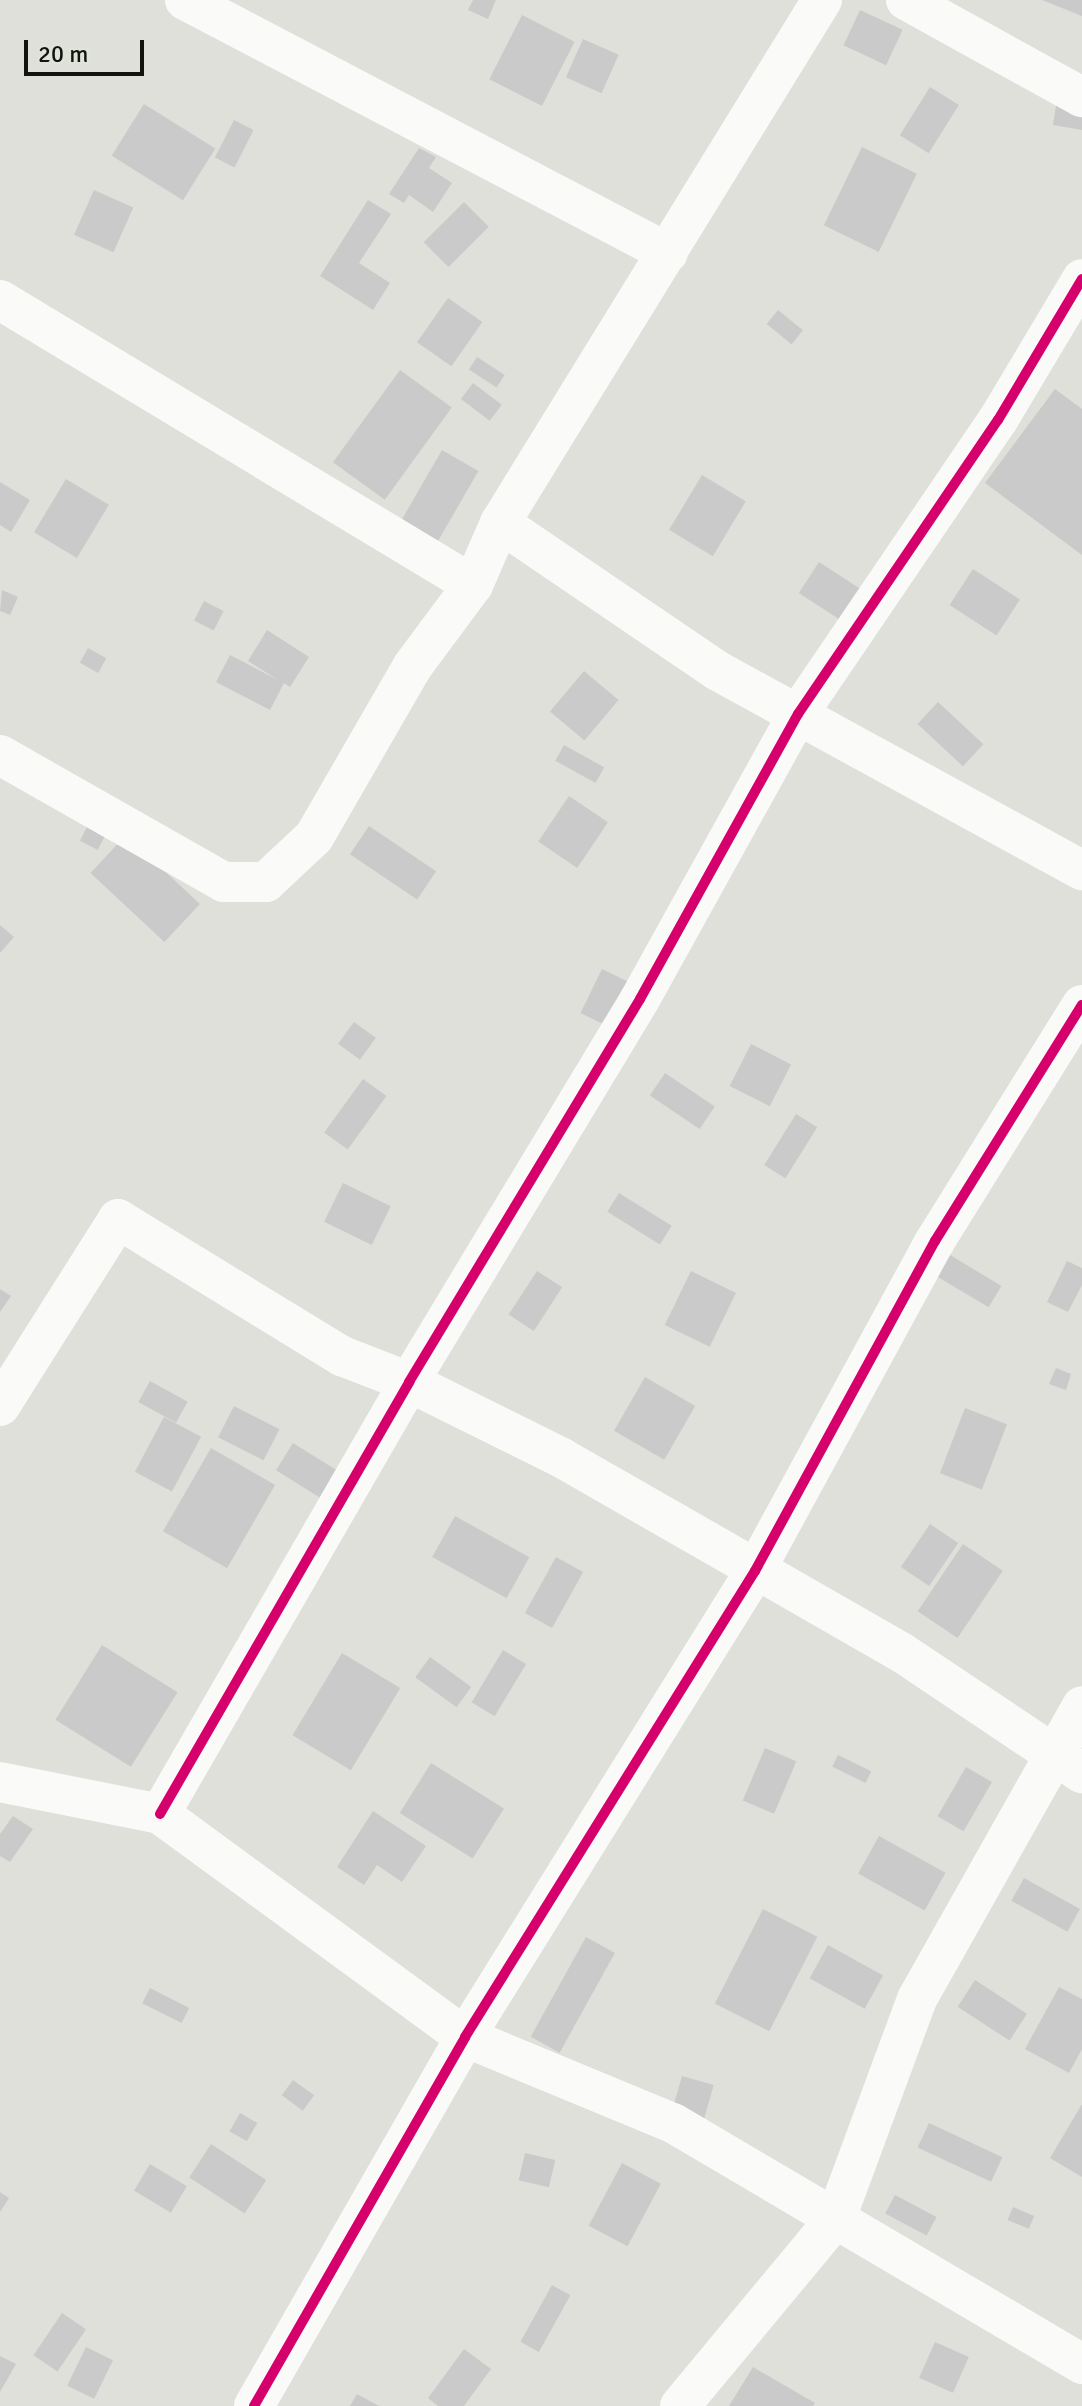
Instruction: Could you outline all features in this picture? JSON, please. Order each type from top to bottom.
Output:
[{"type":"street","points":[[185,0],[668,253]]},
{"type":"street","points":[[0,755],[224,882],[266,882],[314,837],[412,667],[473,585],[500,523],[822,0]]},
{"type":"street","points":[[906,0],[1082,97]]},
{"type":"street","points":[[160,1814],[409,1382],[640,999],[798,714],[998,420],[1082,279]]},
{"type":"street","points":[[0,300],[473,585]]},
{"type":"street","points":[[500,523],[718,671],[1082,870]]},
{"type":"street","points":[[254,2406],[465,2037],[755,1571],[935,1241],[1082,1005]]},
{"type":"street","points":[[0,1406],[118,1219],[342,1356],[409,1382],[562,1458],[901,1652],[1069,1763]]},
{"type":"street","points":[[680,2406],[836,2218],[917,1999],[1069,1763],[1082,1706]]},
{"type":"street","points":[[0,1782],[160,1814],[465,2037],[673,2123],[1082,2364]]},
{"type":"building","points":[[473,0],[496,0],[488,19],[468,10]]},
{"type":"building","points":[[1042,0],[1082,0],[1082,16]]},
{"type":"building","points":[[860,10],[903,30],[886,65],[844,45]]},
{"type":"building","points":[[522,15],[575,42],[542,106],[489,79]]},
{"type":"building","points":[[583,39],[619,55],[602,93],[566,77]]},
{"type":"building","points":[[930,87],[959,105],[929,153],[900,135]]},
{"type":"building","points":[[1057,99],[1082,103],[1082,130],[1053,125]]},
{"type":"building","points":[[144,104],[215,149],[183,200],[112,156]]},
{"type":"building","points":[[234,120],[254,130],[235,167],[215,157]]},
{"type":"building","points":[[862,147],[917,174],[879,252],[824,225]]},
{"type":"building","points":[[419,148],[436,157],[429,168],[452,183],[433,212],[409,195],[404,203],[389,194]]},
{"type":"building","points":[[94,190],[133,207],[113,252],[74,235]]},
{"type":"building","points":[[368,200],[391,214],[359,263],[390,283],[373,310],[320,276]]},
{"type":"building","points":[[464,202],[489,227],[448,267],[424,242]]},
{"type":"building","points":[[448,298],[482,322],[451,366],[417,342]]},
{"type":"building","points":[[778,310],[803,330],[792,344],[767,324]]},
{"type":"building","points":[[477,357],[505,375],[497,388],[469,370]]},
{"type":"building","points":[[400,370],[452,408],[385,500],[333,462]]},
{"type":"building","points":[[473,383],[502,405],[490,421],[461,399]]},
{"type":"building","points":[[1055,389],[1082,409],[1082,555],[985,483]]},
{"type":"building","points":[[442,450],[478,471],[437,542],[401,521]]},
{"type":"building","points":[[702,475],[746,501],[713,556],[669,530]]},
{"type":"building","points":[[66,479],[109,505],[77,558],[34,532]]},
{"type":"building","points":[[0,482],[30,500],[11,532],[0,525]]},
{"type":"building","points":[[819,562],[861,589],[841,620],[799,593]]},
{"type":"building","points":[[973,569],[1020,599],[997,636],[950,605]]},
{"type":"building","points":[[2,590],[18,597],[10,615],[0,611]]},
{"type":"building","points":[[204,601],[224,611],[214,631],[194,621]]},
{"type":"building","points":[[267,630],[309,657],[290,687],[284,683],[270,710],[216,682],[230,655],[278,680],[248,661]]},
{"type":"building","points":[[88,648],[106,658],[98,673],[80,663]]},
{"type":"building","points":[[584,671],[618,700],[584,741],[550,712]]},
{"type":"building","points":[[938,702],[983,744],[963,766],[918,724]]},
{"type":"building","points":[[564,745],[604,767],[596,783],[555,761]]},
{"type":"building","points":[[569,796],[608,822],[577,868],[538,842]]},
{"type":"building","points":[[89,823],[107,832],[98,850],[80,841]]},
{"type":"building","points":[[369,826],[436,871],[417,899],[350,854]]},
{"type":"building","points":[[126,835],[200,904],[164,942],[91,873]]},
{"type":"building","points":[[0,925],[14,937],[0,953]]},
{"type":"building","points":[[602,969],[627,981],[606,1025],[581,1013]]},
{"type":"building","points":[[354,1022],[376,1038],[360,1060],[338,1044]]},
{"type":"building","points":[[751,1044],[791,1064],[770,1106],[730,1086]]},
{"type":"building","points":[[665,1073],[715,1107],[700,1129],[650,1095]]},
{"type":"building","points":[[363,1079],[386,1096],[348,1149],[324,1132]]},
{"type":"building","points":[[796,1114],[817,1127],[785,1178],[764,1165]]},
{"type":"building","points":[[343,1183],[391,1206],[372,1245],[324,1222]]},
{"type":"building","points":[[619,1193],[672,1226],[660,1245],[607,1212]]},
{"type":"building","points":[[950,1255],[1001,1286],[989,1307],[937,1276]]},
{"type":"building","points":[[1067,1261],[1082,1268],[1082,1285],[1068,1312],[1047,1302]]},
{"type":"building","points":[[537,1271],[562,1287],[534,1331],[509,1315]]},
{"type":"building","points":[[691,1271],[736,1293],[710,1347],[665,1325]]},
{"type":"building","points":[[0,1289],[11,1296],[0,1312]]},
{"type":"building","points":[[1056,1368],[1071,1374],[1066,1390],[1049,1384]]},
{"type":"building","points":[[645,1377],[695,1406],[664,1460],[614,1431]]},
{"type":"building","points":[[150,1381],[188,1402],[176,1423],[138,1402]]},
{"type":"building","points":[[234,1406],[279,1429],[264,1460],[218,1437]]},
{"type":"building","points":[[965,1408],[1007,1424],[982,1489],[940,1473]]},
{"type":"building","points":[[164,1417],[201,1437],[172,1491],[135,1472]]},
{"type":"building","points":[[293,1443],[338,1471],[321,1498],[276,1470]]},
{"type":"building","points":[[211,1448],[275,1485],[227,1568],[163,1531]]},
{"type":"building","points":[[455,1516],[529,1557],[507,1598],[432,1557]]},
{"type":"building","points":[[930,1524],[958,1543],[929,1586],[901,1567]]},
{"type":"building","points":[[963,1544],[1003,1571],[957,1638],[918,1611]]},
{"type":"building","points":[[556,1557],[583,1572],[552,1628],[525,1613]]},
{"type":"building","points":[[102,1645],[177,1692],[131,1767],[55,1720]]},
{"type":"building","points":[[503,1650],[526,1664],[495,1716],[472,1702]]},
{"type":"building","points":[[342,1653],[400,1688],[351,1770],[293,1735]]},
{"type":"building","points":[[430,1657],[471,1687],[457,1707],[415,1677]]},
{"type":"building","points":[[765,1748],[796,1761],[774,1814],[743,1800]]},
{"type":"building","points":[[838,1755],[871,1771],[866,1783],[832,1767]]},
{"type":"building","points":[[431,1763],[504,1809],[473,1859],[400,1813]]},
{"type":"building","points":[[966,1767],[992,1782],[963,1831],[938,1816]]},
{"type":"building","points":[[373,1811],[426,1846],[402,1882],[377,1865],[364,1885],[337,1867]]},
{"type":"building","points":[[13,1816],[33,1829],[10,1862],[0,1856],[0,1834]]},
{"type":"building","points":[[879,1836],[945,1873],[925,1910],[858,1874]]},
{"type":"building","points":[[1024,1878],[1080,1909],[1067,1932],[1011,1901]]},
{"type":"building","points":[[763,1909],[817,1937],[769,2031],[715,2003]]},
{"type":"building","points":[[586,1937],[615,1953],[560,2053],[531,2037]]},
{"type":"building","points":[[828,1945],[883,1976],[865,2009],[810,1978]]},
{"type":"building","points":[[975,1980],[1027,2014],[1010,2041],[958,2007]]},
{"type":"building","points":[[1059,1987],[1082,1999],[1082,2049],[1069,2073],[1025,2049]]},
{"type":"building","points":[[150,1988],[189,2008],[181,2023],[142,2003]]},
{"type":"building","points":[[682,2076],[714,2085],[702,2126],[670,2117]]},
{"type":"building","points":[[293,2080],[314,2095],[303,2111],[282,2095]]},
{"type":"building","points":[[1082,2104],[1082,2177],[1050,2158]]},
{"type":"building","points":[[240,2113],[257,2123],[247,2141],[230,2131]]},
{"type":"building","points":[[929,2123],[1002,2157],[991,2182],[918,2147]]},
{"type":"building","points":[[211,2144],[266,2180],[245,2213],[189,2178]]},
{"type":"building","points":[[525,2153],[555,2160],[549,2187],[519,2180]]},
{"type":"building","points":[[622,2163],[661,2184],[628,2246],[589,2226]]},
{"type":"building","points":[[150,2164],[187,2186],[171,2213],[134,2191]]},
{"type":"building","points":[[0,2192],[9,2198],[0,2212]]},
{"type":"building","points":[[895,2195],[936,2217],[927,2236],[885,2214]]},
{"type":"building","points":[[1013,2207],[1034,2216],[1029,2229],[1008,2220]]},
{"type":"building","points":[[552,2285],[570,2295],[539,2352],[520,2342]]},
{"type":"building","points":[[62,2313],[86,2329],[58,2371],[33,2355]]},
{"type":"building","points":[[935,2342],[969,2357],[953,2393],[919,2378]]},
{"type":"building","points":[[86,2347],[113,2360],[94,2399],[67,2386]]},
{"type":"building","points":[[464,2349],[491,2369],[464,2406],[438,2406],[428,2398]]},
{"type":"building","points":[[0,2356],[16,2364],[0,2392]]},
{"type":"building","points":[[753,2367],[815,2403],[813,2406],[729,2406]]},
{"type":"building","points":[[357,2394],[379,2406],[350,2406]]},
{"type":"cycle path","points":[[160,1814],[409,1382],[640,999],[798,714],[998,420],[1082,279]]},
{"type":"cycle path","points":[[254,2406],[465,2037],[755,1571],[935,1241],[1082,1005]]}]
